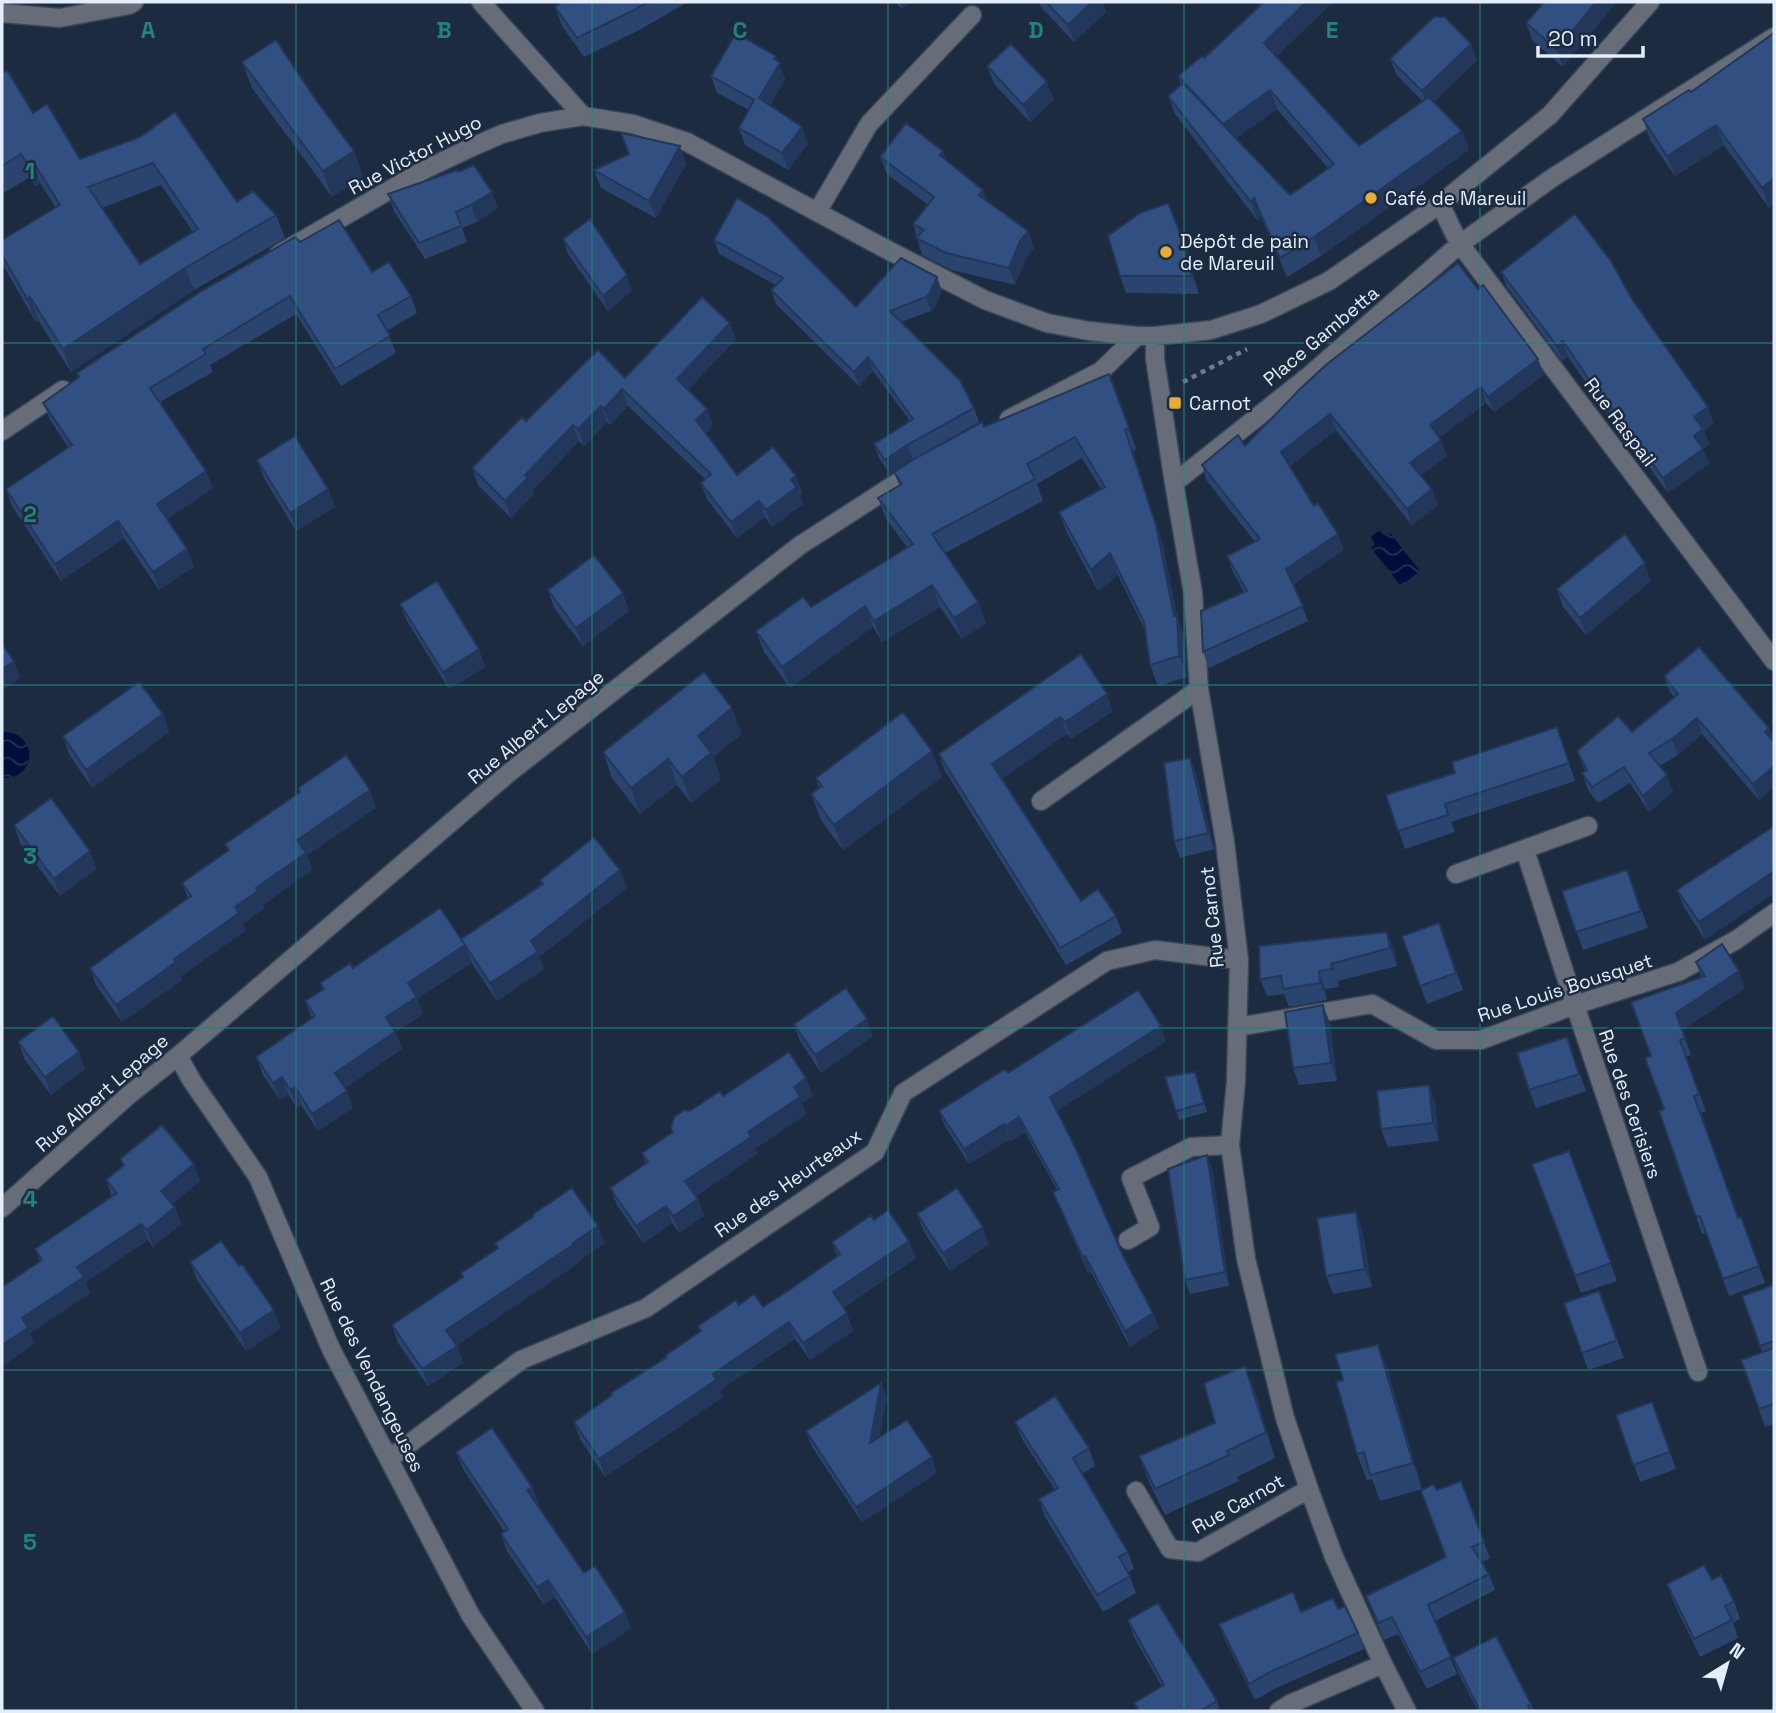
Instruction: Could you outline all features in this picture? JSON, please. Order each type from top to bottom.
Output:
[{"type":"street","points":[[2,13],[60,18],[134,2]]},
{"type":"street","points":[[481,2],[583,116]]},
{"type":"street","name":"Place Gambetta","points":[[1146,336],[1211,330],[1261,314],[1329,281],[1440,204],[1550,115],[1650,2]]},
{"type":"street","points":[[817,212],[869,124],[972,15]]},
{"type":"street","name":"Place Gambetta","points":[[1174,483],[1310,374],[1460,244],[1552,178],[1774,37]]},
{"type":"street","name":"Rue Victor Hugo","points":[[259,265],[424,170],[470,148],[502,134],[540,123],[583,116],[633,124],[687,142],[985,300],[1047,323],[1089,331],[1146,336]]},
{"type":"street","name":"Rue Raspail","points":[[1440,204],[1460,244],[1774,662]]},
{"type":"street","points":[[999,425],[1101,371],[1146,336]]},
{"type":"street","name":"Rue Carnot","points":[[1146,336],[1155,359],[1194,593],[1199,689],[1225,842],[1239,960],[1236,1082],[1230,1145],[1246,1259],[1285,1418],[1308,1489],[1334,1557],[1407,1711]]},
{"type":"street","points":[[2,431],[72,384]]},
{"type":"street","name":"Rue Albert Lepage","points":[[2,1208],[130,1094],[510,772],[799,546],[930,463]]},
{"type":"street","points":[[1041,801],[1199,689]]},
{"type":"street","points":[[1456,874],[1588,826]]},
{"type":"street","name":"Rue des Cerisiers","points":[[1525,850],[1698,1371]]},
{"type":"street","name":"Rue Louis Bousquet","points":[[1237,1027],[1373,1004],[1436,1040],[1481,1040],[1575,1005],[1678,972],[1736,940],[1774,914]]},
{"type":"street","name":"Rue des Heurteaux","points":[[389,1460],[521,1360],[646,1308],[875,1152],[902,1093],[1107,961],[1155,950],[1239,960]]},
{"type":"street","name":"Rue des Vendangeuses","points":[[178,1056],[192,1082],[258,1177],[331,1349],[471,1616],[536,1711]]},
{"type":"street","points":[[1128,1240],[1150,1227],[1131,1178],[1191,1147],[1230,1145]]},
{"type":"street","name":"Rue Carnot","points":[[1136,1491],[1170,1549],[1198,1552],[1308,1489]]},
{"type":"street","points":[[1279,1711],[1383,1664]]},
{"type":"water","points":[[1379,530],[1385,536],[1390,533],[1420,571],[1401,586],[1371,548],[1375,544],[1371,537]]},
{"type":"water","points":[[2,732],[23,739],[28,747],[28,764],[14,777],[2,778]]},
{"type":"building","points":[[562,2],[648,2],[577,38],[555,7]]},
{"type":"building","points":[[1046,2],[1092,2],[1068,25]]},
{"type":"building","points":[[1264,2],[1306,2],[1264,43],[1359,146],[1429,97],[1462,131],[1314,237],[1280,258],[1254,198],[1251,202],[1168,96],[1183,83],[1290,195],[1334,164],[1270,90],[1223,124],[1178,76],[1202,56],[1204,58]]},
{"type":"building","points":[[1544,2],[1596,2],[1557,50],[1526,23]]},
{"type":"building","points":[[1434,17],[1445,17],[1471,44],[1422,91],[1390,59]]},
{"type":"building","points":[[736,33],[776,56],[774,59],[780,63],[759,98],[802,127],[782,153],[739,128],[754,100],[711,76]]},
{"type":"building","points":[[1774,33],[1774,178],[1762,188],[1716,125],[1667,156],[1643,119],[1689,90],[1691,92]]},
{"type":"building","points":[[276,40],[354,151],[323,171],[242,62]]},
{"type":"building","points":[[1011,44],[1047,82],[1023,105],[987,66]]},
{"type":"building","points":[[7,70],[33,113],[47,104],[80,159],[140,137],[175,112],[237,202],[253,191],[276,215],[185,268],[63,349],[30,297],[27,299],[2,255],[2,240],[60,205],[32,160],[27,163],[21,154],[2,166],[2,74]],"holes":[[[153,163],[198,229],[140,264],[88,187]]]},
{"type":"building","points":[[906,123],[943,151],[940,155],[983,190],[979,195],[1028,231],[1020,241],[1009,268],[946,253],[916,238],[924,230],[913,224],[934,197],[880,157]]},
{"type":"building","points":[[621,133],[680,146],[649,201],[594,170],[629,154]]},
{"type":"building","points":[[474,165],[492,192],[456,212],[461,226],[419,243],[388,194]]},
{"type":"building","points":[[737,198],[768,217],[856,307],[901,258],[937,277],[926,297],[890,311],[960,380],[974,408],[885,460],[874,444],[913,419],[868,357],[854,372],[771,290],[783,278],[714,240]]},
{"type":"building","points":[[1168,203],[1192,276],[1120,276],[1108,236],[1140,213]]},
{"type":"building","points":[[1575,214],[1611,261],[1632,299],[1708,407],[1694,417],[1703,429],[1694,436],[1703,449],[1663,478],[1604,397],[1602,399],[1563,341],[1557,346],[1501,272]]},
{"type":"building","points":[[590,219],[627,275],[603,296],[563,239]]},
{"type":"building","points":[[339,220],[372,272],[389,262],[411,296],[378,315],[390,336],[335,369],[290,296],[203,349],[206,354],[150,388],[206,471],[157,504],[187,549],[153,572],[118,521],[55,564],[6,489],[72,445],[43,403],[79,377],[77,373],[200,292],[295,237],[300,242]]},
{"type":"building","points":[[1458,263],[1478,289],[1483,285],[1538,359],[1488,397],[1481,387],[1430,425],[1441,440],[1410,463],[1432,489],[1407,509],[1330,414],[1281,452],[1314,506],[1318,503],[1338,534],[1286,569],[1303,606],[1203,652],[1201,611],[1247,591],[1227,556],[1260,539],[1202,465],[1238,435],[1245,446],[1327,364]]},
{"type":"building","points":[[702,297],[730,323],[677,379],[707,409],[696,420],[737,475],[773,447],[796,476],[791,480],[797,487],[766,510],[759,501],[731,522],[701,483],[711,474],[622,389],[604,409],[601,406],[578,429],[573,425],[525,475],[528,478],[505,501],[472,468],[522,417],[526,421],[598,350],[625,378]]},
{"type":"building","points":[[1109,374],[1129,428],[1125,430],[1156,525],[1174,616],[1177,615],[1179,656],[1150,665],[1144,622],[1110,553],[1091,570],[1059,512],[1105,487],[1075,437],[1027,464],[1035,479],[932,534],[978,602],[954,618],[932,585],[874,621],[865,606],[782,667],[756,631],[803,597],[811,607],[913,544],[878,498],[902,484],[894,472],[982,422],[984,427]]},
{"type":"building","points":[[295,436],[328,489],[290,513],[257,460]]},
{"type":"building","points":[[1625,534],[1645,563],[1580,618],[1557,589]]},
{"type":"building","points":[[594,555],[623,593],[576,628],[548,590]]},
{"type":"building","points":[[437,581],[479,649],[443,672],[400,604]]},
{"type":"building","points":[[2,644],[14,661],[2,669]]},
{"type":"building","points":[[1699,647],[1769,728],[1765,732],[1774,742],[1774,766],[1753,784],[1697,718],[1672,739],[1649,753],[1667,775],[1643,796],[1624,767],[1592,787],[1582,773],[1587,770],[1577,751],[1618,716],[1632,732],[1678,694],[1664,676]]},
{"type":"building","points":[[1081,654],[1107,694],[1065,722],[1060,717],[992,764],[1081,901],[1098,889],[1116,916],[1060,948],[939,754]]},
{"type":"building","points":[[704,672],[732,708],[698,736],[711,753],[682,777],[668,759],[631,788],[603,752]]},
{"type":"building","points":[[139,682],[163,714],[86,770],[63,736]]},
{"type":"building","points":[[903,712],[932,751],[834,825],[811,794],[822,786],[816,778]]},
{"type":"building","points":[[1557,727],[1569,763],[1445,804],[1448,815],[1398,831],[1386,795],[1455,773],[1452,762]]},
{"type":"building","points":[[346,755],[370,790],[297,840],[306,853],[256,888],[258,891],[235,907],[239,913],[116,1005],[90,968],[191,896],[182,883],[229,850],[225,844],[300,792],[298,788]]},
{"type":"building","points":[[1190,758],[1208,833],[1174,841],[1164,763]]},
{"type":"building","points":[[51,798],[90,851],[54,879],[14,825]]},
{"type":"building","points":[[1774,826],[1774,871],[1699,922],[1677,890]]},
{"type":"building","points":[[594,837],[620,870],[531,941],[538,952],[490,983],[461,939],[543,884],[540,880]]},
{"type":"building","points":[[1627,870],[1641,911],[1576,932],[1562,891]]},
{"type":"building","points":[[440,908],[465,945],[408,983],[417,997],[386,1017],[395,1032],[335,1073],[347,1091],[312,1114],[295,1087],[290,1090],[282,1077],[273,1083],[256,1057],[315,1016],[305,1001],[324,989],[320,983],[350,963],[353,968]]},
{"type":"building","points":[[1439,923],[1456,973],[1420,986],[1402,936]]},
{"type":"building","points":[[1387,932],[1390,948],[1331,964],[1333,969],[1319,971],[1320,983],[1283,989],[1281,976],[1260,979],[1259,946]]},
{"type":"building","points":[[1722,944],[1739,971],[1676,1013],[1685,1038],[1680,1040],[1699,1094],[1694,1096],[1738,1218],[1741,1217],[1759,1266],[1723,1279],[1700,1216],[1696,1217],[1659,1111],[1664,1109],[1645,1058],[1651,1056],[1631,1002],[1705,976],[1696,962]]},
{"type":"building","points":[[846,988],[867,1019],[815,1055],[794,1024]]},
{"type":"building","points":[[1138,990],[1161,1026],[1050,1097],[1124,1258],[1153,1313],[1125,1331],[1085,1256],[1083,1258],[1053,1192],[1059,1189],[1019,1117],[964,1149],[939,1111],[1005,1069],[1008,1073]]},
{"type":"building","points":[[1323,1005],[1331,1063],[1293,1068],[1285,1012]]},
{"type":"building","points":[[53,1016],[79,1052],[45,1077],[18,1042]]},
{"type":"building","points":[[1567,1037],[1579,1074],[1529,1090],[1517,1053]]},
{"type":"building","points":[[789,1052],[806,1078],[794,1087],[800,1097],[748,1132],[751,1137],[685,1181],[698,1199],[673,1216],[666,1206],[636,1226],[610,1188],[648,1162],[642,1153],[673,1132],[671,1129],[674,1117],[684,1110],[690,1111],[720,1091],[723,1096]]},
{"type":"building","points":[[1195,1072],[1204,1103],[1176,1111],[1165,1077]]},
{"type":"building","points":[[1429,1085],[1433,1123],[1381,1129],[1377,1091]]},
{"type":"building","points":[[162,1125],[194,1164],[161,1191],[175,1207],[147,1230],[141,1224],[77,1267],[84,1277],[22,1318],[28,1328],[2,1345],[2,1287],[42,1260],[35,1249],[117,1193],[106,1180],[124,1165],[120,1159]]},
{"type":"building","points":[[1569,1151],[1611,1263],[1575,1276],[1532,1164]]},
{"type":"building","points":[[1207,1155],[1225,1272],[1185,1280],[1168,1169]]},
{"type":"building","points":[[572,1188],[598,1226],[446,1330],[457,1346],[422,1369],[392,1325],[463,1277],[461,1273],[498,1248],[495,1243]]},
{"type":"building","points":[[957,1188],[983,1227],[943,1253],[917,1214]]},
{"type":"building","points":[[888,1210],[909,1241],[833,1292],[847,1313],[803,1343],[789,1322],[713,1374],[716,1380],[599,1459],[574,1422],[612,1395],[611,1393],[667,1357],[666,1355],[701,1331],[698,1326],[736,1300],[739,1305],[754,1294],[763,1307],[788,1291],[840,1254],[832,1242],[871,1215],[874,1220]]},
{"type":"building","points":[[1356,1212],[1365,1269],[1326,1276],[1317,1218]]},
{"type":"building","points":[[221,1241],[239,1266],[242,1264],[274,1310],[240,1333],[190,1262]]},
{"type":"building","points":[[1774,1285],[1774,1341],[1760,1346],[1742,1296]]},
{"type":"building","points":[[1599,1291],[1617,1340],[1582,1353],[1564,1303]]},
{"type":"building","points":[[1378,1345],[1413,1463],[1370,1475],[1364,1452],[1357,1454],[1336,1382],[1343,1380],[1335,1354]]},
{"type":"building","points":[[1774,1348],[1774,1404],[1759,1409],[1741,1360]]},
{"type":"building","points":[[1245,1366],[1266,1432],[1227,1451],[1229,1455],[1155,1489],[1139,1456],[1215,1423],[1204,1383]]},
{"type":"building","points":[[881,1383],[870,1443],[907,1420],[932,1457],[856,1507],[806,1431]]},
{"type":"building","points":[[1055,1396],[1089,1448],[1073,1458],[1128,1552],[1119,1557],[1130,1576],[1097,1595],[1039,1499],[1058,1488],[1015,1422]]},
{"type":"building","points":[[1652,1402],[1670,1452],[1633,1465],[1616,1415]]},
{"type":"building","points":[[492,1428],[532,1487],[527,1490],[584,1573],[595,1566],[625,1612],[586,1637],[548,1580],[537,1587],[501,1534],[508,1529],[456,1452]]},
{"type":"building","points":[[1461,1481],[1484,1542],[1472,1547],[1489,1574],[1428,1605],[1451,1657],[1420,1672],[1392,1617],[1378,1623],[1366,1596],[1446,1557],[1421,1491],[1433,1484],[1437,1490]]},
{"type":"building","points":[[1704,1565],[1712,1580],[1721,1575],[1734,1601],[1725,1606],[1732,1620],[1694,1639],[1667,1584]]},
{"type":"building","points":[[1293,1592],[1301,1612],[1333,1598],[1338,1609],[1345,1606],[1358,1633],[1249,1684],[1219,1624]]},
{"type":"building","points":[[1158,1603],[1217,1701],[1200,1711],[1139,1711],[1134,1703],[1164,1685],[1128,1620]]},
{"type":"building","points":[[1496,1636],[1531,1704],[1528,1706],[1531,1711],[1480,1711],[1453,1658]]},
{"type":"place","name":"Café de Mareuil","points":[[1371,198]]},
{"type":"place","name":"Dépôt de pain de Mareuil","points":[[1166,252]]},
{"type":"place","name":"Carnot","points":[[1175,403]]}]
